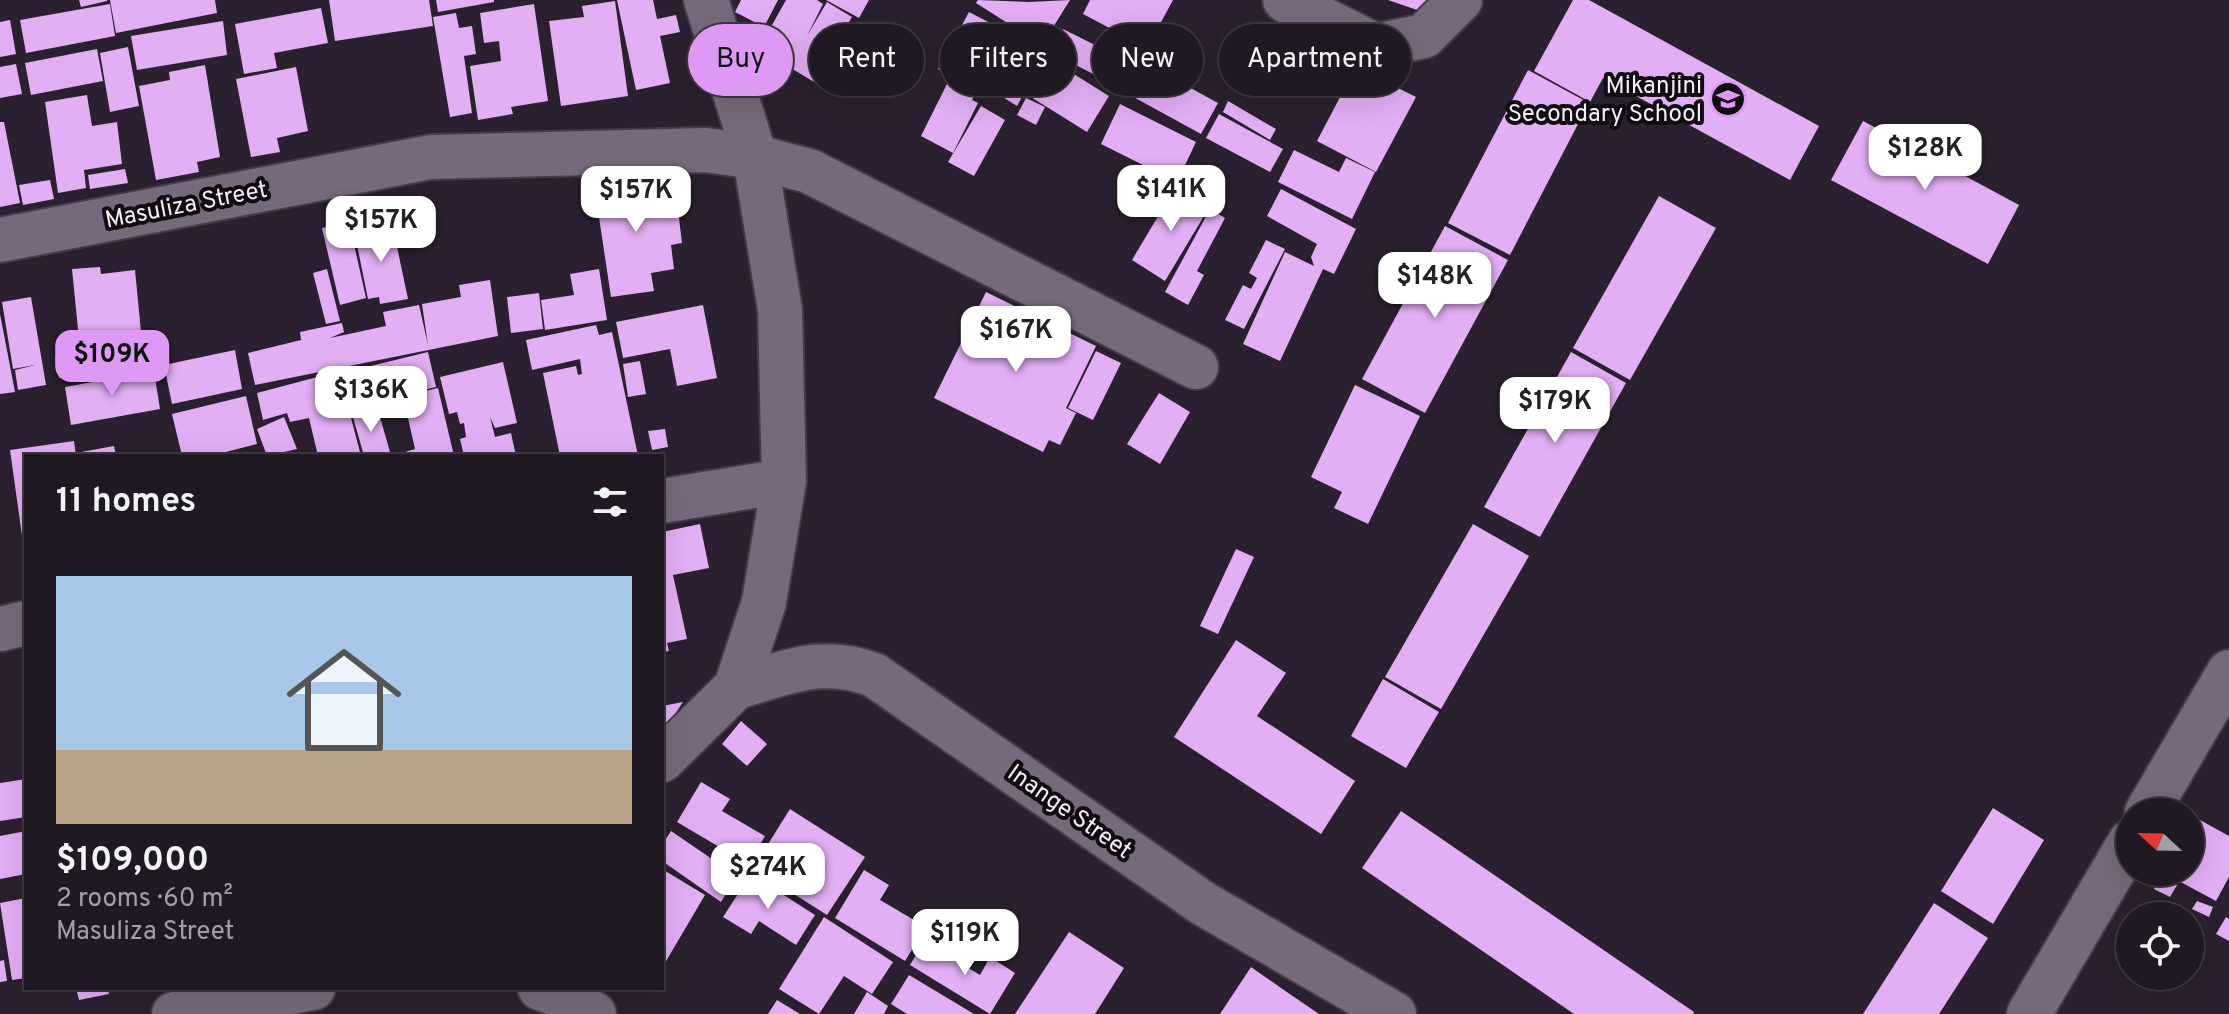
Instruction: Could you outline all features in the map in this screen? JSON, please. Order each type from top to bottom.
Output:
[{"type":"street","points":[[664,758],[736,687],[764,602],[784,481],[780,310],[755,157],[706,0]]},
{"type":"street","points":[[1285,0],[1376,46],[1424,36],[1460,0]]},
{"type":"street","name":"Masuliza Street","points":[[0,240],[431,157],[706,150],[755,157],[809,171],[1196,367]]},
{"type":"street","points":[[664,501],[784,481]]},
{"type":"street","points":[[0,629],[24,623]]},
{"type":"street","name":"Inange Street","points":[[736,687],[820,664],[847,665],[874,675],[1204,904],[1394,1014]]},
{"type":"street","points":[[2155,798],[2229,672]]},
{"type":"street","points":[[2041,1010],[2116,868]]},
{"type":"street","points":[[174,1014],[267,1006],[308,990]]},
{"type":"building","points":[[79,0],[107,0],[107,1],[81,7]]},
{"type":"building","points":[[110,0],[215,0],[217,13],[116,33]]},
{"type":"building","points":[[329,0],[429,0],[433,26],[335,41]]},
{"type":"building","points":[[436,0],[494,0],[494,2],[438,12]]},
{"type":"building","points":[[617,0],[653,0],[657,19],[676,15],[680,32],[660,36],[670,83],[636,90]]},
{"type":"building","points":[[741,0],[778,0],[766,24],[758,24],[735,12]]},
{"type":"building","points":[[786,0],[817,0],[823,4],[813,24],[809,24],[809,79],[793,69],[793,24],[773,24]]},
{"type":"building","points":[[826,0],[869,0],[859,18]]},
{"type":"building","points":[[978,0],[1070,0],[1055,24],[1009,24],[976,3]]},
{"type":"building","points":[[1090,0],[1173,0],[1160,24],[1102,24],[1083,14]]},
{"type":"building","points":[[1388,0],[1429,0],[1423,12]]},
{"type":"building","points":[[1573,0],[1589,0],[1819,126],[1790,180],[1603,78],[1590,102],[1534,71]]},
{"type":"building","points":[[615,1],[628,96],[561,106],[549,21],[584,17],[582,6]]},
{"type":"building","points":[[827,2],[852,17],[848,24],[814,24]]},
{"type":"building","points":[[110,4],[115,36],[26,53],[20,20]]},
{"type":"building","points":[[534,4],[548,101],[511,107],[513,114],[478,120],[470,66],[501,61],[499,41],[484,43],[480,13]]},
{"type":"building","points":[[321,8],[328,43],[274,53],[277,68],[244,74],[235,24]]},
{"type":"building","points":[[969,12],[992,24],[962,24]]},
{"type":"building","points":[[456,13],[459,28],[472,26],[476,54],[464,56],[472,113],[450,117],[433,17]]},
{"type":"building","points":[[10,20],[16,54],[0,57],[0,22]]},
{"type":"building","points":[[223,21],[227,55],[137,70],[131,36]]},
{"type":"building","points":[[1076,36],[1092,44],[1092,73],[1076,65]]},
{"type":"building","points":[[128,47],[139,106],[110,112],[100,53]]},
{"type":"building","points":[[97,49],[103,81],[31,95],[25,63]]},
{"type":"building","points":[[16,64],[22,94],[0,98],[0,67]]},
{"type":"building","points":[[205,65],[220,157],[197,162],[199,172],[156,180],[139,86],[170,80],[169,72]]},
{"type":"building","points":[[296,67],[308,131],[277,138],[280,152],[251,157],[236,79]]},
{"type":"building","points":[[1528,70],[1589,103],[1510,255],[1448,223]]},
{"type":"building","points":[[1076,75],[1092,85],[1092,96],[1109,96],[1087,132],[1029,96],[1076,96]]},
{"type":"building","points":[[1411,94],[1416,97],[1376,172],[1317,141],[1341,96]]},
{"type":"building","points":[[87,95],[92,126],[117,122],[122,164],[84,170],[86,188],[58,193],[45,102]]},
{"type":"building","points":[[1203,95],[1218,103],[1201,134],[1132,96]]},
{"type":"building","points":[[941,96],[974,96],[972,100],[978,103],[953,153],[921,136]]},
{"type":"building","points":[[1001,96],[1023,96],[1017,106]]},
{"type":"building","points":[[1026,98],[1045,107],[1036,125],[1017,115]]},
{"type":"building","points":[[1228,101],[1276,129],[1270,140],[1223,112]]},
{"type":"building","points":[[1120,104],[1196,142],[1177,182],[1101,144]]},
{"type":"building","points":[[981,106],[1005,120],[974,176],[948,162]]},
{"type":"building","points":[[1219,114],[1283,149],[1270,172],[1206,138]]},
{"type":"building","points":[[1863,121],[2019,205],[1988,264],[1831,180]]},
{"type":"building","points":[[0,122],[4,122],[20,203],[0,207]]},
{"type":"building","points":[[1294,150],[1339,172],[1346,158],[1375,172],[1352,219],[1278,182]]},
{"type":"building","points":[[125,169],[128,183],[90,189],[88,175]]},
{"type":"building","points":[[644,176],[646,186],[662,183],[666,212],[678,210],[682,243],[671,245],[674,269],[651,273],[654,291],[611,297],[594,184]]},
{"type":"building","points":[[50,180],[54,199],[23,205],[19,185]]},
{"type":"building","points":[[1176,186],[1210,206],[1165,281],[1132,260]]},
{"type":"building","points":[[1281,189],[1356,229],[1334,274],[1323,269],[1280,361],[1243,344],[1285,252],[1314,266],[1311,257],[1317,244],[1267,216]]},
{"type":"building","points":[[1659,196],[1716,228],[1630,380],[1573,348]]},
{"type":"building","points":[[1210,209],[1225,218],[1197,271],[1204,275],[1188,305],[1165,292]]},
{"type":"building","points":[[349,222],[366,298],[340,305],[322,228]]},
{"type":"building","points":[[392,223],[408,299],[380,304],[379,297],[368,299],[354,230]]},
{"type":"building","points":[[1445,226],[1508,260],[1425,413],[1362,379]]},
{"type":"building","points":[[1266,240],[1285,249],[1244,329],[1225,320],[1243,285],[1251,289],[1257,278],[1249,273]]},
{"type":"building","points":[[100,267],[101,274],[135,270],[142,342],[80,349],[72,269]]},
{"type":"building","points":[[327,269],[340,321],[326,324],[313,273]]},
{"type":"building","points":[[599,269],[607,320],[545,330],[541,300],[574,295],[570,274]]},
{"type":"building","points":[[490,280],[498,336],[255,385],[248,353],[301,340],[300,332],[342,323],[344,332],[330,338],[386,326],[383,312],[419,305],[428,345],[422,304],[461,297],[459,285]]},
{"type":"building","points":[[986,292],[1096,346],[1066,408],[1076,413],[1060,445],[1049,440],[1043,452],[934,398]]},
{"type":"building","points":[[539,293],[543,329],[511,333],[507,297]]},
{"type":"building","points":[[31,297],[46,385],[18,390],[15,370],[35,365],[13,369],[2,302]]},
{"type":"building","points":[[703,305],[717,378],[677,386],[670,349],[623,358],[616,322]]},
{"type":"building","points":[[0,314],[15,392],[0,394]]},
{"type":"building","points":[[596,325],[599,335],[612,332],[638,454],[560,454],[543,373],[576,366],[578,375],[582,374],[580,359],[532,370],[526,340]]},
{"type":"building","points":[[147,345],[151,366],[136,370],[131,349]]},
{"type":"building","points":[[235,350],[242,389],[172,404],[164,365]]},
{"type":"building","points":[[1096,351],[1121,363],[1093,420],[1068,408]]},
{"type":"building","points":[[428,352],[436,387],[376,401],[378,408],[350,414],[360,454],[318,454],[309,418],[290,422],[287,413],[263,420],[257,393],[340,371],[344,384],[342,373]]},
{"type":"building","points":[[1571,352],[1626,383],[1540,537],[1484,507]]},
{"type":"building","points":[[73,354],[77,375],[59,378],[55,357]]},
{"type":"building","points":[[640,361],[646,394],[628,397],[623,364]]},
{"type":"building","points":[[503,362],[517,423],[495,428],[490,417],[495,437],[511,433],[516,454],[464,454],[460,439],[466,437],[464,423],[460,424],[457,412],[449,414],[440,377]]},
{"type":"building","points":[[154,371],[160,409],[71,425],[65,387]]},
{"type":"building","points":[[1355,385],[1420,416],[1368,524],[1334,508],[1342,492],[1311,477]]},
{"type":"building","points":[[438,388],[454,454],[399,454],[415,449],[403,396]]},
{"type":"building","points":[[1159,393],[1190,412],[1160,464],[1127,444]]},
{"type":"building","points":[[246,396],[257,444],[218,454],[182,454],[172,414]]},
{"type":"building","points":[[378,410],[390,452],[363,454],[353,417]]},
{"type":"building","points":[[284,417],[297,449],[266,454],[257,429]]},
{"type":"building","points":[[665,429],[668,447],[652,450],[648,431]]},
{"type":"building","points":[[74,441],[76,454],[24,454],[24,550],[10,450]]},
{"type":"building","points":[[114,446],[116,454],[82,454]]},
{"type":"building","points":[[700,524],[709,568],[673,575],[687,639],[667,643],[669,651],[664,652],[664,532]]},
{"type":"building","points":[[1473,524],[1529,556],[1441,709],[1385,677]]},
{"type":"building","points":[[1236,549],[1254,557],[1218,634],[1200,626]]},
{"type":"building","points":[[1236,640],[1286,673],[1257,716],[1355,781],[1321,834],[1174,737]]},
{"type":"building","points":[[1383,679],[1439,712],[1406,768],[1351,736]]},
{"type":"building","points":[[683,702],[664,730],[664,706]]},
{"type":"building","points":[[741,721],[767,744],[747,766],[722,744]]},
{"type":"building","points":[[24,779],[24,817],[0,821],[0,783]]},
{"type":"building","points":[[701,782],[730,799],[722,811],[765,836],[748,864],[677,822]]},
{"type":"building","points":[[1993,808],[2044,840],[1993,924],[1941,891]]},
{"type":"building","points":[[790,809],[865,857],[827,915],[753,868]]},
{"type":"building","points":[[1401,811],[1693,1014],[1574,1014],[1362,868]]},
{"type":"building","points":[[2204,822],[2229,836],[2229,877],[2216,901],[2188,886],[2204,886]]},
{"type":"building","points":[[24,831],[24,874],[0,879],[0,836]]},
{"type":"building","points":[[671,831],[737,876],[721,902],[664,862],[664,842]]},
{"type":"building","points":[[664,870],[705,895],[664,965]]},
{"type":"building","points":[[864,870],[889,885],[880,900],[926,927],[905,961],[835,918]]},
{"type":"building","points":[[751,874],[815,915],[796,945],[759,921],[751,934],[723,917]]},
{"type":"building","points":[[2156,886],[2176,886],[2170,897],[2154,889]]},
{"type":"building","points":[[24,898],[24,978],[12,980],[0,903]]},
{"type":"building","points":[[1934,903],[1988,938],[1939,1014],[1863,1014]]},
{"type":"building","points":[[2204,904],[2213,907],[2209,917],[2204,915]]},
{"type":"building","points":[[824,917],[893,962],[872,994],[844,976],[819,1014],[779,989]]},
{"type":"building","points":[[2226,917],[2229,919],[2229,941],[2216,934]]},
{"type":"building","points":[[1069,932],[1124,968],[1095,1014],[1015,1014]]},
{"type":"building","points":[[924,941],[980,975],[990,957],[1015,973],[990,1014],[910,965]]},
{"type":"building","points":[[4,960],[7,981],[0,982],[0,961]]},
{"type":"building","points":[[1251,967],[1281,988],[1319,1014],[1220,1014]]},
{"type":"building","points":[[909,975],[974,1014],[907,1014],[891,1004]]},
{"type":"building","points":[[76,990],[108,990],[109,994],[79,1000]]},
{"type":"building","points":[[867,992],[888,1006],[884,1014],[854,1014]]},
{"type":"building","points":[[777,1000],[800,1014],[768,1014]]},
{"type":"place","name":"Mikanjini Secondary School","points":[[1728,99]]}]
